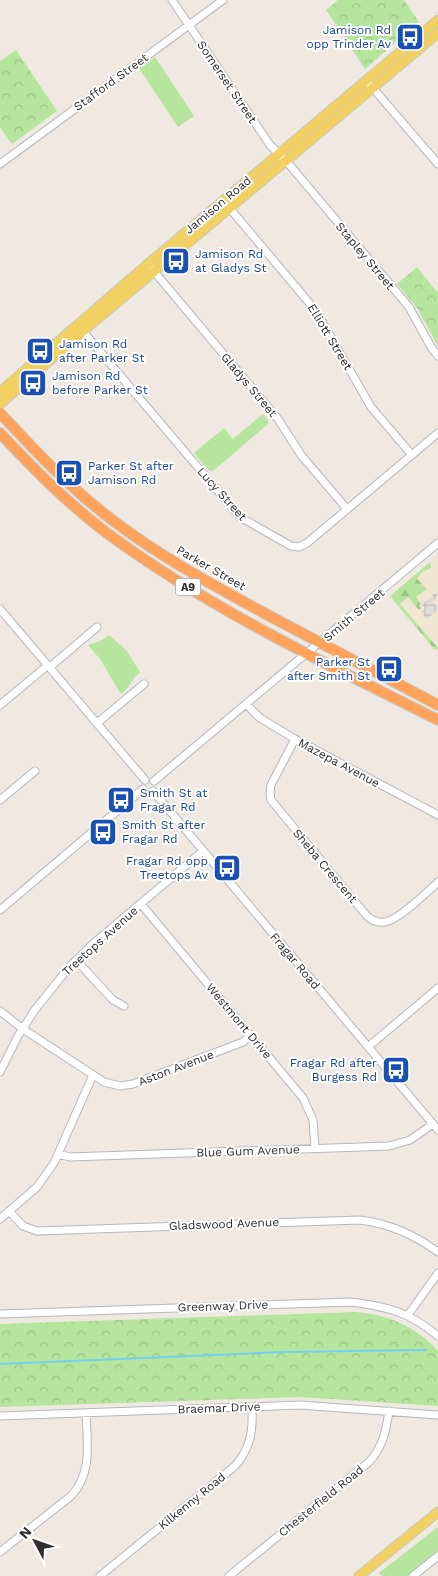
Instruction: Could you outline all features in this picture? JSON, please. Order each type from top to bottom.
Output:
[{"type":"highway","name":"Parker Street","points":[[0,413],[33,450],[58,474],[116,523],[186,569],[438,705]]},
{"type":"highway","name":"A9","points":[[0,433],[51,485],[116,540],[190,589],[307,653],[438,720]]},
{"type":"main road","name":"Jamison Road","points":[[0,404],[148,264],[435,23]]},
{"type":"main road","name":"Jamison Road","points":[[0,392],[154,272],[438,33]]},
{"type":"main road","points":[[359,1576],[438,1512]]},
{"type":"street","name":"Somerset Street","points":[[172,0],[266,140],[278,155],[286,161]]},
{"type":"street","name":"Stafford Street","points":[[0,164],[223,0]]},
{"type":"street","points":[[435,23],[438,33]]},
{"type":"street","points":[[366,80],[438,164]]},
{"type":"street","name":"Stapley Street","points":[[286,161],[409,307],[438,356]]},
{"type":"street","name":"Elliott Street","points":[[223,200],[316,311],[371,407],[412,455]]},
{"type":"street","name":"Gladys Street","points":[[148,264],[278,419],[301,455],[347,509]]},
{"type":"street","name":"Lucy Street","points":[[80,328],[243,520],[289,545],[299,546],[307,543],[438,433]]},
{"type":"street","name":"Smith Street","points":[[154,781],[438,543]]},
{"type":"street","points":[[0,609],[145,780]]},
{"type":"street","points":[[0,705],[97,627]]},
{"type":"street","points":[[97,723],[144,684]]},
{"type":"street","name":"Mazepa Avenue","points":[[246,704],[260,718],[295,739],[438,815]]},
{"type":"street","name":"Sheba Crescent","points":[[295,739],[271,785],[271,800],[366,916],[382,923],[393,920],[438,882]]},
{"type":"street","points":[[0,800],[35,771]]},
{"type":"street","points":[[149,778],[154,781],[156,785],[153,791],[147,792],[143,789],[142,785],[145,780],[149,778]]},
{"type":"street","points":[[0,910],[143,789]]},
{"type":"street","name":"Fragar Road","points":[[153,791],[436,1127]]},
{"type":"street","name":"Treetops Avenue","points":[[0,1072],[23,1028],[48,992],[76,960],[204,851]]},
{"type":"street","name":"Westmont Drive","points":[[141,904],[306,1103],[313,1120],[315,1148]]},
{"type":"street","points":[[76,960],[113,1000],[124,1006]]},
{"type":"street","points":[[368,1047],[438,988]]},
{"type":"street","name":"Aston Avenue","points":[[0,1011],[107,1084],[120,1086],[129,1086],[243,1042],[251,1035]]},
{"type":"street","points":[[0,1219],[42,1181],[58,1154],[93,1075]]},
{"type":"street","name":"Blue Gum Avenue","points":[[58,1154],[70,1157],[394,1145],[436,1127]]},
{"type":"street","name":"Gladswood Avenue","points":[[9,1211],[23,1226],[37,1231],[360,1220],[378,1222],[407,1232],[438,1252]]},
{"type":"street","points":[[408,1315],[438,1273]]},
{"type":"street","name":"Greenway Drive","points":[[0,1314],[351,1302],[375,1305],[408,1315],[422,1322],[438,1336]]},
{"type":"street","name":"Braemar Drive","points":[[0,1416],[300,1405],[438,1414]]},
{"type":"street","name":"Kilkenny Road","points":[[100,1576],[235,1466],[250,1440],[253,1429],[252,1407]]},
{"type":"street","name":"Chesterfield Road","points":[[229,1576],[369,1462],[384,1440],[389,1411]]},
{"type":"street","points":[[0,1552],[71,1496],[80,1485],[88,1457],[86,1413]]},
{"type":"street","points":[[413,1576],[438,1556]]},
{"type":"shaded area","points":[[438,556],[438,653],[390,596]]},
{"type":"shaded area","points":[[438,593],[432,602],[438,607],[438,610],[427,619],[421,612],[425,608],[422,605],[434,594]]},
{"type":"green space","points":[[338,0],[404,0],[419,22],[365,69],[326,10]]},
{"type":"green space","points":[[16,50],[57,111],[12,144],[0,127],[0,61]]},
{"type":"green space","points":[[155,57],[194,116],[178,127],[139,68]]},
{"type":"green space","points":[[417,267],[438,293],[438,346],[417,308],[397,284]]},
{"type":"green space","points":[[263,414],[268,420],[268,424],[213,471],[208,470],[194,453],[224,428],[233,439]]},
{"type":"green space","points":[[430,562],[431,568],[422,572],[417,579],[427,589],[416,597],[421,604],[419,610],[408,597],[400,604],[438,648],[435,650],[390,596]]},
{"type":"green space","points":[[109,635],[126,650],[140,672],[121,694],[100,659],[88,645],[100,641]]},
{"type":"green space","points":[[355,1312],[378,1315],[411,1328],[438,1351],[438,1406],[299,1397],[0,1407],[0,1324]]},
{"type":"green space","points":[[438,1527],[438,1551],[407,1576],[382,1576],[379,1573]]},
{"type":"waterway","points":[[0,1364],[283,1352],[426,1350]]},
{"type":"place","name":"Jamison Rd opp Trinder Av","points":[[410,37]]},
{"type":"place","name":"Jamison Rd at Gladys St","points":[[176,261]]},
{"type":"place","name":"Jamison Rd after Parker St","points":[[40,351]]},
{"type":"place","name":"Jamison Rd before Parker St","points":[[33,383]]},
{"type":"place","name":"Parker St after Jamison Rd","points":[[69,473]]},
{"type":"place","name":"Parker St after Smith St","points":[[389,669]]},
{"type":"place","name":"Smith St at Fragar Rd","points":[[121,800]]},
{"type":"place","name":"Smith St after Fragar Rd","points":[[103,832]]},
{"type":"place","name":"Fragar Rd opp Treetops Av","points":[[227,868]]},
{"type":"place","name":"Fragar Rd after Burgess Rd","points":[[396,1070]]}]
